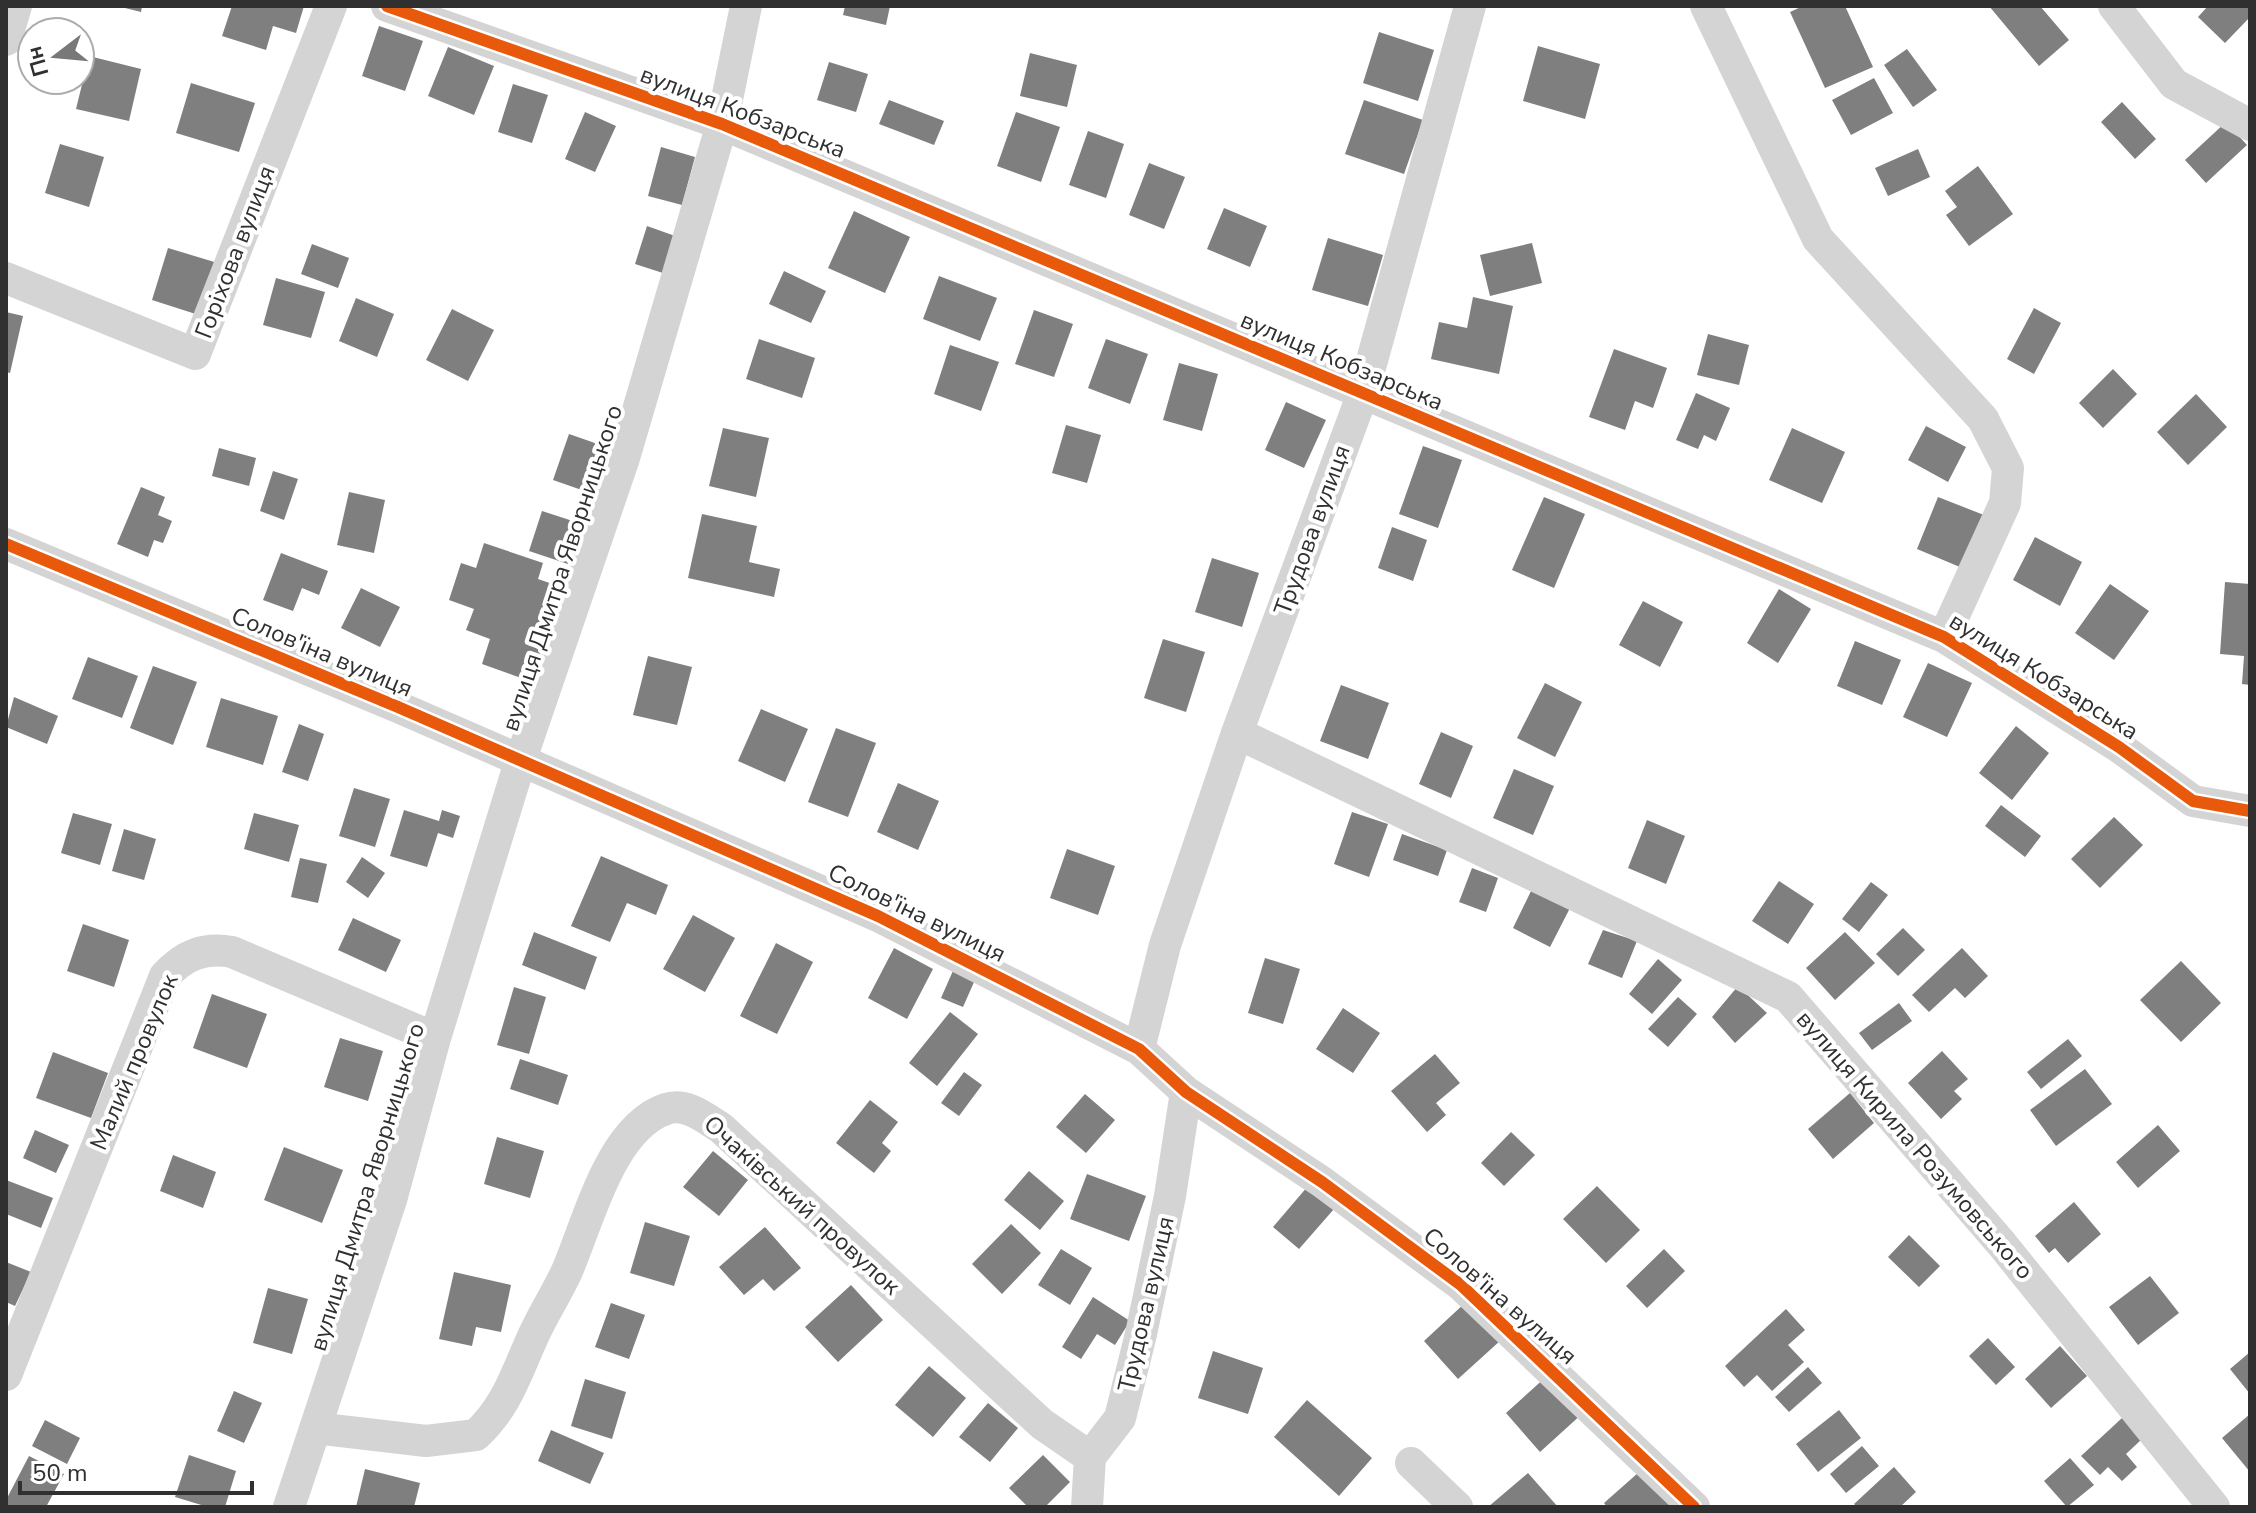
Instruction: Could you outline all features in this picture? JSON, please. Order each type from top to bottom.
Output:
[{"type":"street","points":[[6,40],[16,6]]},
{"type":"street","name":"Горіхова вулиця","points":[[6,278],[195,354],[331,6]]},
{"type":"street","name":"вулиця Кобзарська","points":[[387,6],[722,124],[1944,637],[2119,747],[2193,801],[2250,811]]},
{"type":"street","name":"вулиця Дмитра Яворницького","points":[[289,1507],[391,1200],[435,1038],[520,762],[624,458],[722,124],[746,6]]},
{"type":"street","name":"Трудова вулиця","points":[[1139,1049],[1165,945],[1237,733],[1363,393],[1470,6]]},
{"type":"street","points":[[1706,6],[1818,239],[1983,419],[2008,468],[2005,503],[1944,637]]},
{"type":"street","points":[[2114,6],[2174,84],[2250,125]]},
{"type":"street","name":"Солов'їна вулиця","points":[[6,544],[878,916],[1139,1049],[1186,1092],[1322,1182],[1461,1285],[1694,1507]]},
{"type":"street","name":"вулиця Кирила Розумовського","points":[[1237,733],[1788,997],[2001,1243],[2214,1507]]},
{"type":"street","name":"Малий провулок","points":[[6,1375],[165,976],[178,962],[197,952],[232,952],[435,1038]]},
{"type":"street","name":"Трудова вулиця","points":[[1090,1457],[1120,1418],[1170,1196],[1186,1092]]},
{"type":"street","name":"Очаківський провулок","points":[[315,1428],[426,1441],[476,1435],[485,1427],[510,1395],[531,1341],[567,1270],[597,1188],[641,1122],[668,1108],[694,1110],[721,1128],[1042,1424],[1090,1457]]},
{"type":"street","points":[[1087,1507],[1090,1457]]},
{"type":"street","points":[[1411,1463],[1457,1507]]},
{"type":"building","points":[[117,6],[142,6],[141,12]]},
{"type":"building","points":[[232,6],[304,6],[296,33],[273,26],[266,50],[222,36]]},
{"type":"building","points":[[845,6],[890,6],[886,25],[843,15]]},
{"type":"building","points":[[1803,6],[1845,6],[1873,67],[1825,88],[1790,12]]},
{"type":"building","points":[[1989,6],[2040,6],[2069,40],[2039,66]]},
{"type":"building","points":[[2208,6],[2250,6],[2250,17],[2225,43],[2198,17]]},
{"type":"building","points":[[379,26],[423,41],[405,91],[362,76]]},
{"type":"building","points":[[1379,32],[1434,50],[1418,101],[1363,83]]},
{"type":"building","points":[[1538,46],[1600,64],[1585,119],[1523,101]]},
{"type":"building","points":[[448,47],[494,66],[474,115],[428,96]]},
{"type":"building","points":[[1907,49],[1937,90],[1913,107],[1884,65]]},
{"type":"building","points":[[1030,53],[1077,65],[1067,107],[1020,96]]},
{"type":"building","points":[[96,58],[141,69],[129,121],[76,109],[79,96],[96,96]]},
{"type":"building","points":[[829,62],[868,74],[856,112],[817,100]]},
{"type":"building","points":[[1874,78],[1893,113],[1851,135],[1832,100]]},
{"type":"building","points":[[191,83],[255,103],[239,152],[176,133]]},
{"type":"building","points":[[513,84],[548,95],[532,143],[498,132]]},
{"type":"building","points":[[889,100],[944,121],[934,145],[879,124]]},
{"type":"building","points":[[1364,100],[1423,120],[1404,174],[1345,154]]},
{"type":"building","points":[[2122,102],[2156,139],[2135,159],[2101,122]]},
{"type":"building","points":[[585,112],[616,126],[595,172],[565,159]]},
{"type":"building","points":[[1016,112],[1060,127],[1041,182],[997,166]]},
{"type":"building","points":[[2226,122],[2247,145],[2206,183],[2185,160]]},
{"type":"building","points":[[1088,131],[1124,144],[1106,198],[1069,185]]},
{"type":"building","points":[[60,144],[104,157],[89,207],[45,193]]},
{"type":"building","points":[[661,147],[695,157],[682,205],[648,196]]},
{"type":"building","points":[[1918,149],[1930,177],[1888,196],[1875,168]]},
{"type":"building","points":[[1149,163],[1185,177],[1164,229],[1129,215]]},
{"type":"building","points":[[1978,166],[2013,214],[1969,246],[1946,215],[1957,207],[1945,191]]},
{"type":"building","points":[[1224,208],[1267,226],[1250,267],[1207,249]]},
{"type":"building","points":[[854,211],[910,237],[885,293],[828,268]]},
{"type":"building","points":[[647,226],[678,237],[666,274],[635,264]]},
{"type":"building","points":[[1328,238],[1383,255],[1368,306],[1312,290]]},
{"type":"building","points":[[1532,243],[1542,283],[1490,296],[1480,255]]},
{"type":"building","points":[[312,244],[349,258],[338,288],[301,274]]},
{"type":"building","points":[[168,248],[221,264],[205,317],[152,300]]},
{"type":"building","points":[[784,271],[826,291],[811,323],[769,304]]},
{"type":"building","points":[[939,276],[997,298],[980,341],[923,319]]},
{"type":"building","points":[[276,278],[325,292],[311,338],[263,325]]},
{"type":"building","points":[[1473,297],[1513,306],[1499,374],[1431,359],[1439,322],[1467,328]]},
{"type":"building","points":[[356,298],[394,314],[377,357],[339,341]]},
{"type":"building","points":[[2034,308],[2061,323],[2034,374],[2007,359]]},
{"type":"building","points":[[452,309],[494,330],[468,381],[426,360]]},
{"type":"building","points":[[1034,310],[1073,324],[1054,377],[1015,364]]},
{"type":"building","points":[[6,312],[23,316],[10,373],[6,372]]},
{"type":"building","points":[[1708,334],[1749,345],[1739,385],[1697,375]]},
{"type":"building","points":[[759,339],[815,358],[802,398],[746,379]]},
{"type":"building","points":[[1106,339],[1148,354],[1130,404],[1088,388]]},
{"type":"building","points":[[950,345],[999,362],[981,411],[934,394]]},
{"type":"building","points":[[1614,349],[1667,368],[1653,408],[1635,401],[1625,430],[1589,417]]},
{"type":"building","points":[[1179,363],[1218,374],[1202,431],[1163,420]]},
{"type":"building","points":[[2113,369],[2137,394],[2103,428],[2079,403]]},
{"type":"building","points":[[1696,393],[1730,408],[1716,441],[1704,435],[1698,449],[1676,440]]},
{"type":"building","points":[[2196,394],[2227,427],[2188,465],[2157,432]]},
{"type":"building","points":[[1286,402],[1326,420],[1304,468],[1265,450]]},
{"type":"building","points":[[1066,425],[1101,435],[1087,483],[1052,473]]},
{"type":"building","points":[[1926,426],[1966,447],[1948,482],[1908,460]]},
{"type":"building","points":[[723,428],[769,438],[756,497],[709,486]]},
{"type":"building","points":[[1792,428],[1845,452],[1822,503],[1769,480]]},
{"type":"building","points":[[569,434],[615,450],[599,496],[553,480]]},
{"type":"building","points":[[1423,446],[1462,460],[1438,528],[1399,514]]},
{"type":"building","points":[[219,448],[256,458],[249,486],[212,476]]},
{"type":"building","points":[[273,471],[298,479],[284,520],[260,511]]},
{"type":"building","points":[[141,487],[165,497],[158,515],[172,521],[163,543],[154,540],[148,557],[117,544]]},
{"type":"building","points":[[349,492],[385,500],[374,553],[337,545]]},
{"type":"building","points":[[1544,497],[1585,514],[1554,588],[1512,570]]},
{"type":"building","points":[[1938,497],[1989,517],[1967,570],[1917,549]]},
{"type":"building","points":[[542,511],[582,524],[568,564],[529,551]]},
{"type":"building","points":[[702,514],[757,526],[749,562],[780,569],[774,597],[688,578]]},
{"type":"building","points":[[1392,527],[1427,540],[1413,581],[1378,568]]},
{"type":"building","points":[[2035,537],[2082,562],[2060,606],[2013,580]]},
{"type":"building","points":[[484,543],[543,563],[538,579],[564,588],[532,682],[482,664],[490,639],[466,630],[474,609],[449,600],[461,563],[476,568]]},
{"type":"building","points":[[281,553],[328,571],[319,595],[302,588],[293,611],[263,600]]},
{"type":"building","points":[[1212,558],[1259,573],[1242,627],[1195,612]]},
{"type":"building","points":[[2225,582],[2250,584],[2250,685],[2242,684],[2244,656],[2220,654]]},
{"type":"building","points":[[2110,584],[2149,611],[2114,660],[2075,633]]},
{"type":"building","points":[[361,588],[400,607],[380,647],[341,628]]},
{"type":"building","points":[[1779,589],[1811,609],[1778,663],[1747,643]]},
{"type":"building","points":[[1643,601],[1683,622],[1660,667],[1619,645]]},
{"type":"building","points":[[1163,639],[1205,652],[1186,712],[1144,698]]},
{"type":"building","points":[[1855,641],[1901,660],[1882,705],[1837,686]]},
{"type":"building","points":[[648,656],[692,667],[677,725],[633,715]]},
{"type":"building","points":[[88,657],[138,676],[122,718],[72,699]]},
{"type":"building","points":[[1928,663],[1972,683],[1947,737],[1903,717]]},
{"type":"building","points":[[153,666],[197,682],[173,745],[130,728]]},
{"type":"building","points":[[1545,683],[1582,702],[1555,757],[1517,738]]},
{"type":"building","points":[[1341,685],[1389,703],[1368,759],[1320,741]]},
{"type":"building","points":[[14,697],[58,716],[47,744],[6,727]]},
{"type":"building","points":[[221,698],[278,716],[263,765],[206,747]]},
{"type":"building","points":[[761,709],[808,729],[785,782],[738,761]]},
{"type":"building","points":[[299,724],[324,734],[308,781],[282,772]]},
{"type":"building","points":[[2016,726],[2049,753],[2012,800],[1979,773]]},
{"type":"building","points":[[836,728],[876,743],[848,817],[808,802]]},
{"type":"building","points":[[1441,732],[1473,746],[1451,798],[1419,784]]},
{"type":"building","points":[[1514,769],[1554,786],[1533,835],[1493,818]]},
{"type":"building","points":[[898,783],[939,801],[918,850],[877,832]]},
{"type":"building","points":[[354,788],[390,799],[375,847],[339,836]]},
{"type":"building","points":[[2001,805],[2041,836],[2025,857],[1985,826]]},
{"type":"building","points":[[404,810],[439,821],[442,810],[460,816],[453,838],[438,833],[427,867],[390,856]]},
{"type":"building","points":[[1352,812],[1388,824],[1369,877],[1334,864]]},
{"type":"building","points":[[73,813],[112,824],[100,865],[61,853]]},
{"type":"building","points":[[254,813],[299,825],[289,862],[244,849]]},
{"type":"building","points":[[2114,817],[2143,845],[2100,888],[2071,859]]},
{"type":"building","points":[[1647,820],[1685,836],[1666,884],[1628,868]]},
{"type":"building","points":[[124,829],[156,839],[144,880],[112,871]]},
{"type":"building","points":[[1402,834],[1447,850],[1438,876],[1393,860]]},
{"type":"building","points":[[1067,849],[1115,866],[1098,915],[1050,898]]},
{"type":"building","points":[[601,856],[668,885],[656,915],[627,903],[610,942],[571,926]]},
{"type":"building","points":[[362,857],[385,873],[368,898],[346,882]]},
{"type":"building","points":[[300,858],[327,864],[318,903],[291,897]]},
{"type":"building","points":[[1472,868],[1498,878],[1486,912],[1459,902]]},
{"type":"building","points":[[1779,881],[1814,904],[1788,944],[1752,921]]},
{"type":"building","points":[[1871,882],[1888,895],[1859,932],[1842,919]]},
{"type":"building","points":[[1532,889],[1570,908],[1550,947],[1513,928]]},
{"type":"building","points":[[693,915],[735,938],[705,992],[663,969]]},
{"type":"building","points":[[353,918],[401,940],[386,972],[338,950]]},
{"type":"building","points":[[83,924],[129,940],[114,987],[67,971]]},
{"type":"building","points":[[1903,928],[1925,950],[1898,976],[1876,954]]},
{"type":"building","points":[[1603,930],[1637,941],[1622,978],[1588,964]]},
{"type":"building","points":[[534,932],[597,957],[585,990],[522,965]]},
{"type":"building","points":[[1845,932],[1875,963],[1835,1000],[1806,968]]},
{"type":"building","points":[[776,943],[813,962],[777,1034],[740,1016]]},
{"type":"building","points":[[894,948],[933,969],[907,1019],[868,998]]},
{"type":"building","points":[[1962,948],[1988,976],[1965,998],[1955,988],[1929,1012],[1912,995]]},
{"type":"building","points":[[1265,958],[1300,969],[1283,1024],[1248,1013]]},
{"type":"building","points":[[1658,959],[1682,980],[1652,1014],[1629,994]]},
{"type":"building","points":[[2181,961],[2221,1003],[2181,1042],[2140,1000]]},
{"type":"building","points":[[956,964],[978,973],[963,1007],[941,998]]},
{"type":"building","points":[[1738,986],[1767,1013],[1735,1043],[1712,1017]]},
{"type":"building","points":[[514,987],[546,997],[529,1054],[497,1045]]},
{"type":"building","points":[[212,994],[267,1014],[247,1068],[193,1048]]},
{"type":"building","points":[[1678,997],[1697,1014],[1668,1047],[1648,1029]]},
{"type":"building","points":[[1899,1003],[1912,1021],[1872,1050],[1859,1033]]},
{"type":"building","points":[[1343,1008],[1380,1033],[1353,1073],[1316,1049]]},
{"type":"building","points":[[950,1012],[978,1034],[937,1086],[909,1063]]},
{"type":"building","points":[[340,1038],[383,1051],[368,1101],[324,1087]]},
{"type":"building","points":[[2068,1039],[2082,1056],[2041,1089],[2027,1072]]},
{"type":"building","points":[[1942,1051],[1968,1079],[1954,1091],[1962,1099],[1941,1119],[1908,1083]]},
{"type":"building","points":[[53,1052],[108,1073],[91,1118],[36,1098]]},
{"type":"building","points":[[1435,1054],[1460,1083],[1436,1103],[1446,1115],[1427,1132],[1391,1091]]},
{"type":"building","points":[[520,1059],[568,1075],[558,1105],[510,1089]]},
{"type":"building","points":[[2085,1069],[2112,1104],[2056,1146],[2030,1110]]},
{"type":"building","points":[[964,1072],[982,1085],[959,1116],[941,1103]]},
{"type":"building","points":[[1850,1093],[1874,1123],[1833,1159],[1808,1129]]},
{"type":"building","points":[[1085,1094],[1115,1120],[1086,1153],[1056,1127]]},
{"type":"building","points":[[870,1100],[898,1122],[882,1143],[891,1151],[874,1173],[836,1143]]},
{"type":"building","points":[[2158,1125],[2180,1151],[2138,1188],[2116,1162]]},
{"type":"building","points":[[35,1130],[69,1145],[56,1173],[23,1158]]},
{"type":"building","points":[[1511,1132],[1535,1155],[1504,1186],[1481,1163]]},
{"type":"building","points":[[497,1137],[544,1151],[530,1198],[484,1184]]},
{"type":"building","points":[[284,1147],[343,1170],[322,1223],[264,1200]]},
{"type":"building","points":[[713,1151],[748,1180],[719,1216],[683,1187]]},
{"type":"building","points":[[173,1155],[216,1172],[203,1208],[160,1191]]},
{"type":"building","points":[[1029,1171],[1064,1201],[1040,1230],[1004,1200]]},
{"type":"building","points":[[1087,1174],[1146,1196],[1129,1241],[1070,1219]]},
{"type":"building","points":[[6,1180],[53,1198],[41,1228],[6,1214]]},
{"type":"building","points":[[1308,1186],[1334,1209],[1299,1249],[1273,1227]]},
{"type":"building","points":[[1597,1186],[1640,1230],[1606,1263],[1563,1219]]},
{"type":"building","points":[[2074,1202],[2101,1234],[2068,1263],[2055,1248],[2049,1253],[2035,1236]]},
{"type":"building","points":[[645,1222],[690,1236],[674,1286],[630,1273]]},
{"type":"building","points":[[1011,1224],[1041,1253],[1002,1294],[972,1264]]},
{"type":"building","points":[[765,1227],[801,1268],[774,1291],[763,1279],[744,1295],[719,1267]]},
{"type":"building","points":[[1909,1235],[1940,1266],[1919,1287],[1888,1257]]},
{"type":"building","points":[[1061,1249],[1092,1268],[1070,1305],[1038,1285]]},
{"type":"building","points":[[1664,1249],[1685,1271],[1647,1308],[1626,1286]]},
{"type":"building","points":[[6,1262],[31,1272],[15,1306],[6,1302]]},
{"type":"building","points":[[454,1272],[511,1285],[501,1332],[476,1327],[472,1346],[439,1339]]},
{"type":"building","points":[[2150,1276],[2179,1313],[2138,1345],[2109,1307]]},
{"type":"building","points":[[851,1285],[883,1320],[838,1362],[805,1327]]},
{"type":"building","points":[[268,1288],[308,1299],[292,1354],[253,1343]]},
{"type":"building","points":[[1093,1297],[1130,1321],[1115,1345],[1097,1334],[1081,1359],[1062,1347]]},
{"type":"building","points":[[1466,1302],[1501,1340],[1458,1379],[1424,1341]]},
{"type":"building","points":[[611,1303],[645,1315],[629,1359],[595,1347]]},
{"type":"building","points":[[1786,1309],[1805,1330],[1788,1345],[1804,1362],[1772,1391],[1757,1375],[1744,1387],[1725,1366]]},
{"type":"building","points":[[1988,1338],[2015,1367],[1996,1385],[1969,1356]]},
{"type":"building","points":[[2060,1346],[2087,1376],[2051,1408],[2025,1379]]},
{"type":"building","points":[[1213,1351],[1263,1368],[1248,1414],[1198,1398]]},
{"type":"building","points":[[2250,1352],[2250,1394],[2230,1369]]},
{"type":"building","points":[[929,1366],[966,1398],[933,1437],[895,1405]]},
{"type":"building","points":[[1808,1367],[1822,1383],[1789,1412],[1775,1397]]},
{"type":"building","points":[[1548,1375],[1583,1413],[1540,1452],[1506,1413]]},
{"type":"building","points":[[585,1379],[626,1392],[612,1439],[571,1426]]},
{"type":"building","points":[[234,1391],[262,1403],[244,1443],[217,1431]]},
{"type":"building","points":[[1307,1400],[1372,1458],[1339,1496],[1274,1437]]},
{"type":"building","points":[[988,1403],[1018,1428],[990,1462],[959,1437]]},
{"type":"building","points":[[1839,1410],[1861,1438],[1818,1472],[1796,1444]]},
{"type":"building","points":[[2250,1414],[2250,1472],[2222,1438]]},
{"type":"building","points":[[2122,1418],[2142,1439],[2126,1454],[2137,1467],[2122,1481],[2108,1467],[2100,1475],[2081,1456]]},
{"type":"building","points":[[45,1420],[80,1438],[67,1464],[32,1446]]},
{"type":"building","points":[[551,1430],[604,1453],[590,1484],[538,1461]]},
{"type":"building","points":[[1862,1446],[1879,1466],[1846,1493],[1830,1474]]},
{"type":"building","points":[[189,1455],[236,1471],[225,1507],[208,1507],[175,1497]]},
{"type":"building","points":[[1043,1455],[1070,1482],[1045,1507],[1028,1507],[1009,1488]]},
{"type":"building","points":[[29,1456],[64,1474],[46,1507],[6,1507],[6,1500]]},
{"type":"building","points":[[2070,1458],[2094,1485],[2067,1507],[2044,1481]]},
{"type":"building","points":[[1647,1465],[1677,1507],[1607,1507],[1604,1503]]},
{"type":"building","points":[[1894,1467],[1916,1492],[1900,1507],[1857,1507],[1854,1504]]},
{"type":"building","points":[[365,1469],[420,1483],[414,1507],[356,1507]]},
{"type":"building","points":[[1528,1473],[1558,1507],[1488,1507]]},
{"type":"cycle path","points":[[387,6],[722,124],[1944,637],[2119,747],[2193,801],[2250,811]]},
{"type":"cycle path","points":[[6,544],[398,707],[878,916],[1139,1049],[1186,1092],[1322,1182],[1461,1285],[1694,1507]]}]
